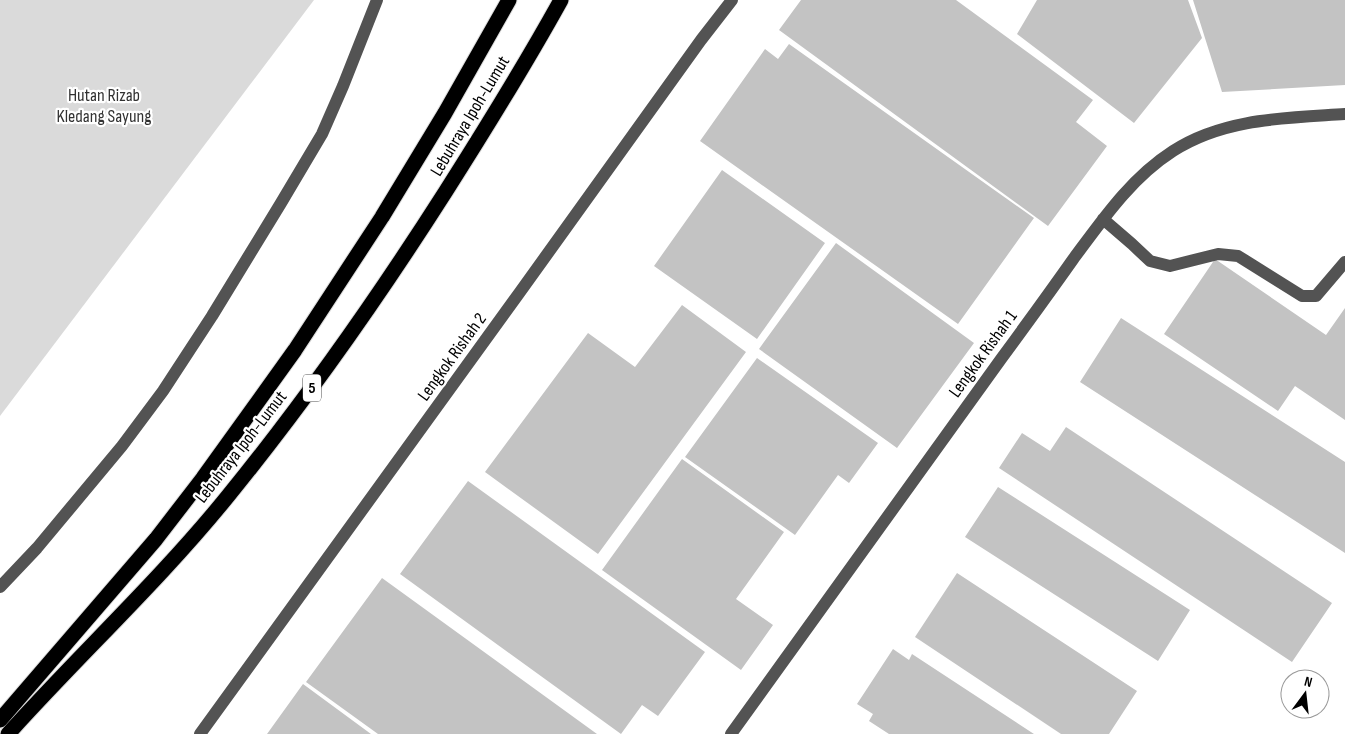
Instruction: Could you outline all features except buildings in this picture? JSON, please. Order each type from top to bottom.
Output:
[{"type":"highway","name":"Lebuhraya Ipoh-Lumut","points":[[0,720],[156,539],[296,350],[382,217],[446,113],[508,0]]},
{"type":"highway","name":"Lebuhraya Ipoh-Lumut","points":[[8,734],[123,613],[215,511],[325,371],[481,136],[561,0]]},
{"type":"street","points":[[0,587],[37,548],[122,446],[163,391],[207,323],[322,134],[377,0]]},
{"type":"street","name":"Lengkok Rishah 2","points":[[200,734],[701,40],[732,0]]},
{"type":"street","name":"Lengkok Rishah 1","points":[[731,734],[1103,218],[1126,190],[1149,169],[1172,152],[1200,136],[1229,126],[1267,120],[1345,114]]},
{"type":"street","points":[[1103,218],[1150,261],[1170,266],[1218,254],[1238,256],[1302,296],[1316,296],[1345,262]]},
{"type":"green space","name":"Hutan Rizab Kledang Sayung","points":[[0,0],[314,0],[0,416]]}]
